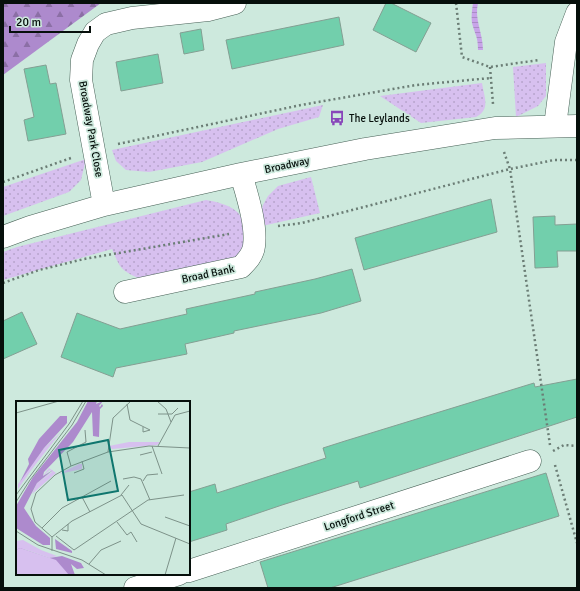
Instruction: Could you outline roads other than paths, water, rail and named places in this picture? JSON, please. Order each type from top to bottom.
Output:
[{"type":"street","name":"Broadway Park Close","points":[[104,205],[81,80],[82,60],[88,44],[95,32],[106,24],[132,18],[208,10],[235,3]]},
{"type":"street","points":[[555,126],[566,42],[577,14]]},
{"type":"street","name":"Broadway","points":[[3,237],[30,227],[104,205],[241,174],[365,149],[495,128],[577,126]]},
{"type":"street","name":"Broad Bank","points":[[125,292],[241,267],[249,260],[254,247],[254,236],[251,210],[241,174]]},
{"type":"street","name":"Longford Street","points":[[190,571],[530,461]]},
{"type":"street","points":[[135,588],[158,584],[177,575]]},
{"type":"place","name":"The Leylands","points":[[337,118]]}]
